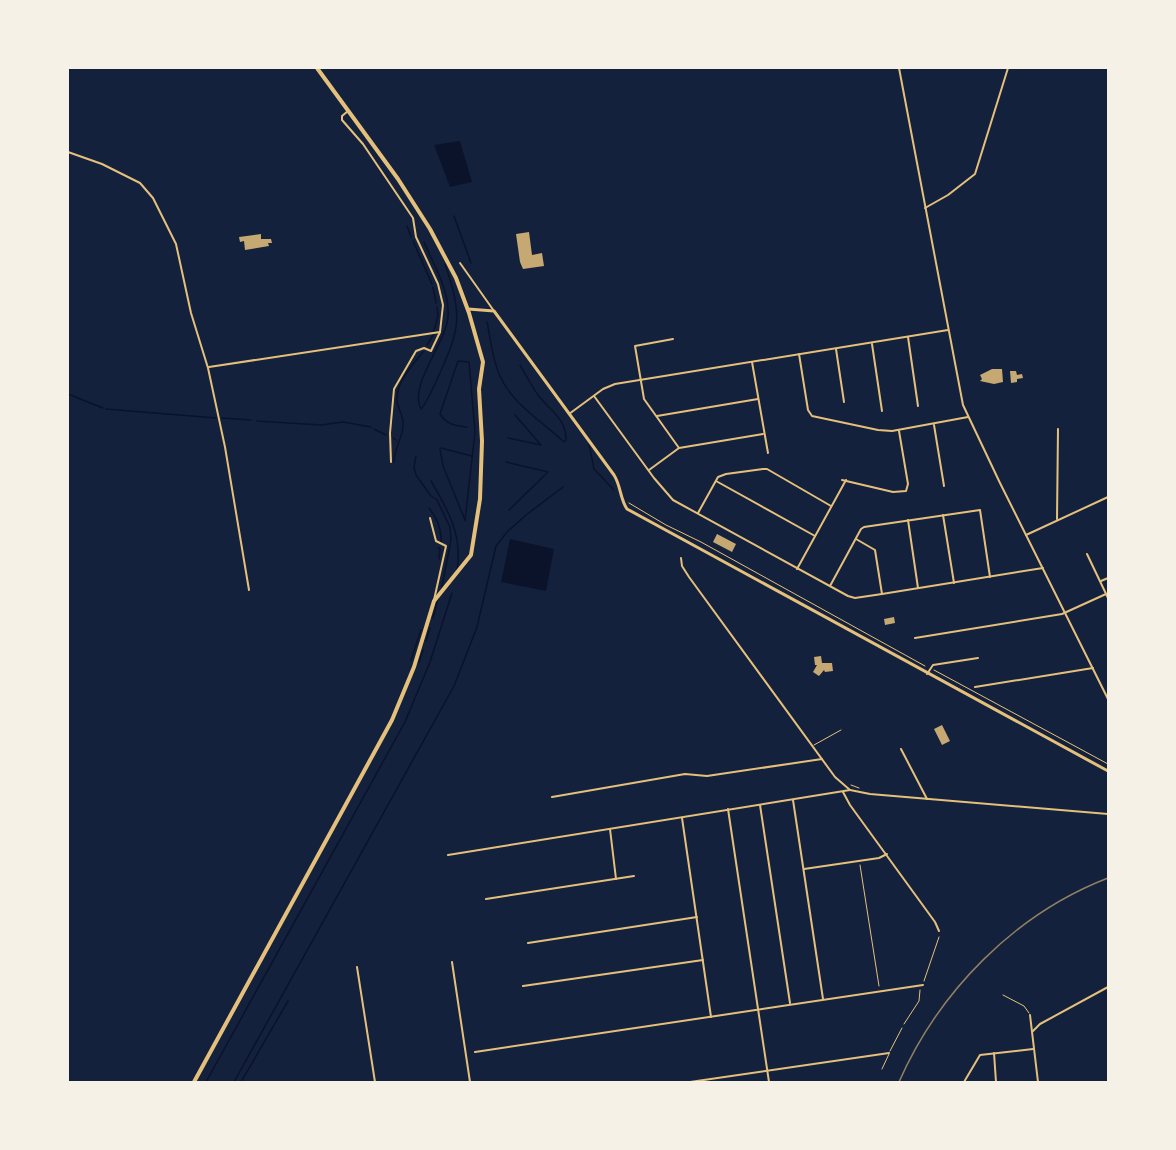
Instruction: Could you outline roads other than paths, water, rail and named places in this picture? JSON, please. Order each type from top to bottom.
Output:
[{"type":"highway","points":[[194,1083],[392,720],[414,667],[434,602],[468,560],[477,521],[482,441],[479,389],[483,362],[468,309],[455,275],[423,217],[317,68]]},
{"type":"main road","points":[[468,309],[494,311],[617,480],[620,497],[627,509],[1108,771]]},
{"type":"street","points":[[899,68],[960,395],[968,417],[1108,699]]},
{"type":"street","points":[[925,208],[967,182],[976,172],[1008,68]]},
{"type":"street","points":[[348,110],[342,116],[342,120],[363,144],[413,218],[416,237],[428,260],[442,297],[443,315],[440,332],[431,351],[424,348],[417,351],[394,389],[390,433],[391,462]]},
{"type":"street","points":[[68,152],[102,164],[140,183],[153,198],[177,248],[191,313],[208,368],[225,447],[249,590]]},
{"type":"street","points":[[460,263],[494,311]]},
{"type":"street","points":[[569,414],[615,384],[948,330]]},
{"type":"street","points":[[208,368],[440,332]]},
{"type":"street","points":[[908,338],[918,406]]},
{"type":"street","points":[[674,339],[635,346],[644,399],[680,448]]},
{"type":"street","points":[[872,344],[882,411]]},
{"type":"street","points":[[836,349],[844,402]]},
{"type":"street","points":[[799,354],[808,410],[813,416],[878,430],[899,431],[968,417]]},
{"type":"street","points":[[752,362],[768,453]]},
{"type":"street","points":[[594,396],[673,500],[797,569],[853,597],[1043,568]]},
{"type":"street","points":[[657,416],[758,399]]},
{"type":"street","points":[[934,425],[944,486]]},
{"type":"street","points":[[1057,519],[1058,429]]},
{"type":"street","points":[[797,569],[844,480],[896,493],[908,489],[899,431]]},
{"type":"street","points":[[649,470],[680,448],[763,434]]},
{"type":"street","points":[[698,514],[718,477],[766,469],[831,506]]},
{"type":"street","points":[[716,481],[815,536]]},
{"type":"street","points":[[1026,535],[1108,497]]},
{"type":"street","points":[[830,586],[861,529],[867,526],[980,510],[990,577]]},
{"type":"street","points":[[944,515],[954,583]]},
{"type":"street","points":[[430,518],[436,541],[446,546],[434,602]]},
{"type":"street","points":[[908,520],[918,588]]},
{"type":"street","points":[[855,539],[875,550],[882,594]]},
{"type":"street","points":[[1087,554],[1108,598]]},
{"type":"street","points":[[681,558],[685,571],[812,746],[835,777],[850,790]]},
{"type":"street","points":[[1101,581],[1108,578]]},
{"type":"street","points":[[915,638],[1065,612],[1106,594]]},
{"type":"street","points":[[927,674],[933,664],[978,658]]},
{"type":"street","points":[[975,687],[1093,668]]},
{"type":"street","points":[[901,749],[927,799]]},
{"type":"street","points":[[552,797],[685,774],[707,776],[822,759]]},
{"type":"street","points":[[448,855],[850,790],[927,799],[1108,814]]},
{"type":"street","points":[[843,792],[935,922],[939,931]]},
{"type":"street","points":[[793,800],[823,1000]]},
{"type":"street","points":[[760,805],[790,1004]]},
{"type":"street","points":[[728,809],[769,1083]]},
{"type":"street","points":[[682,817],[711,1017]]},
{"type":"street","points":[[610,829],[616,879]]},
{"type":"street","points":[[803,869],[879,858],[886,854]]},
{"type":"street","points":[[486,899],[634,876]]},
{"type":"street","points":[[528,943],[697,917]]},
{"type":"street","points":[[523,986],[703,960]]},
{"type":"street","points":[[452,962],[470,1083]]},
{"type":"street","points":[[357,968],[375,1083]]},
{"type":"street","points":[[475,1052],[923,985]]},
{"type":"street","points":[[1033,1031],[1040,1024],[1108,987]]},
{"type":"street","points":[[1029,1014],[1038,1083]]},
{"type":"street","points":[[964,1083],[980,1055],[1034,1049]]},
{"type":"street","points":[[690,1083],[889,1053]]},
{"type":"street","points":[[994,1053],[996,1083]]},
{"type":"lane","points":[[812,746],[841,730]]},
{"type":"lane","points":[[1003,994],[1024,1006],[1029,1014]]},
{"type":"lane","points":[[882,1069],[902,1028]]},
{"type":"water","points":[[460,141],[472,182],[450,187],[434,145]]},
{"type":"water","points":[[510,539],[554,549],[546,591],[501,582]]},
{"type":"waterway","points":[[454,216],[471,263]]},
{"type":"waterway","points":[[407,226],[411,237]]},
{"type":"waterway","points":[[413,241],[432,284]]},
{"type":"waterway","points":[[421,409],[418,400],[419,389],[446,327],[448,317],[444,288],[424,242]]},
{"type":"waterway","points":[[422,408],[452,345],[457,321],[454,296],[445,264]]},
{"type":"waterway","points":[[433,287],[436,303]]},
{"type":"waterway","points":[[434,331],[438,316],[437,307]]},
{"type":"waterway","points":[[487,322],[495,363],[505,386],[529,412],[564,442],[566,440]]},
{"type":"waterway","points":[[427,345],[433,335]]},
{"type":"waterway","points":[[394,462],[403,425],[397,395],[405,375],[423,352]]},
{"type":"waterway","points":[[465,521],[475,432],[469,362],[458,361],[440,414],[449,423],[467,427]]},
{"type":"waterway","points":[[520,365],[538,395],[560,420],[566,439]]},
{"type":"waterway","points":[[68,394],[103,408]]},
{"type":"waterway","points":[[106,409],[216,418]]},
{"type":"waterway","points":[[508,438],[541,445],[515,415]]},
{"type":"waterway","points":[[222,418],[251,420]]},
{"type":"waterway","points":[[257,421],[321,425],[343,422],[371,427]]},
{"type":"waterway","points":[[374,429],[386,435]]},
{"type":"waterway","points":[[589,444],[594,469],[614,490]]},
{"type":"waterway","points":[[441,448],[472,456]]},
{"type":"waterway","points":[[440,449],[443,466],[465,520]]},
{"type":"waterway","points":[[416,456],[414,467],[416,475],[431,496],[437,500],[450,527],[451,540],[441,591]]},
{"type":"waterway","points":[[506,462],[548,472],[509,510]]},
{"type":"waterway","points":[[431,481],[453,524],[458,546],[457,570]]},
{"type":"waterway","points":[[234,1082],[454,686],[477,627],[496,546],[507,532],[526,515],[563,487]]},
{"type":"waterway","points":[[429,508],[441,532],[441,542]]},
{"type":"waterway","points":[[438,548],[440,549],[439,559]]},
{"type":"waterway","points":[[206,1082],[405,722],[430,662],[452,593]]},
{"type":"waterway","points":[[433,618],[438,599]]},
{"type":"waterway","points":[[426,641],[430,628]]},
{"type":"waterway","points":[[411,660],[421,630]]},
{"type":"waterway","points":[[419,662],[423,650]]},
{"type":"waterway","points":[[241,1082],[288,1001]]},
{"type":"railway","points":[[899,1082],[935,1017],[984,959],[1042,912],[1074,893],[1108,878]]}]
